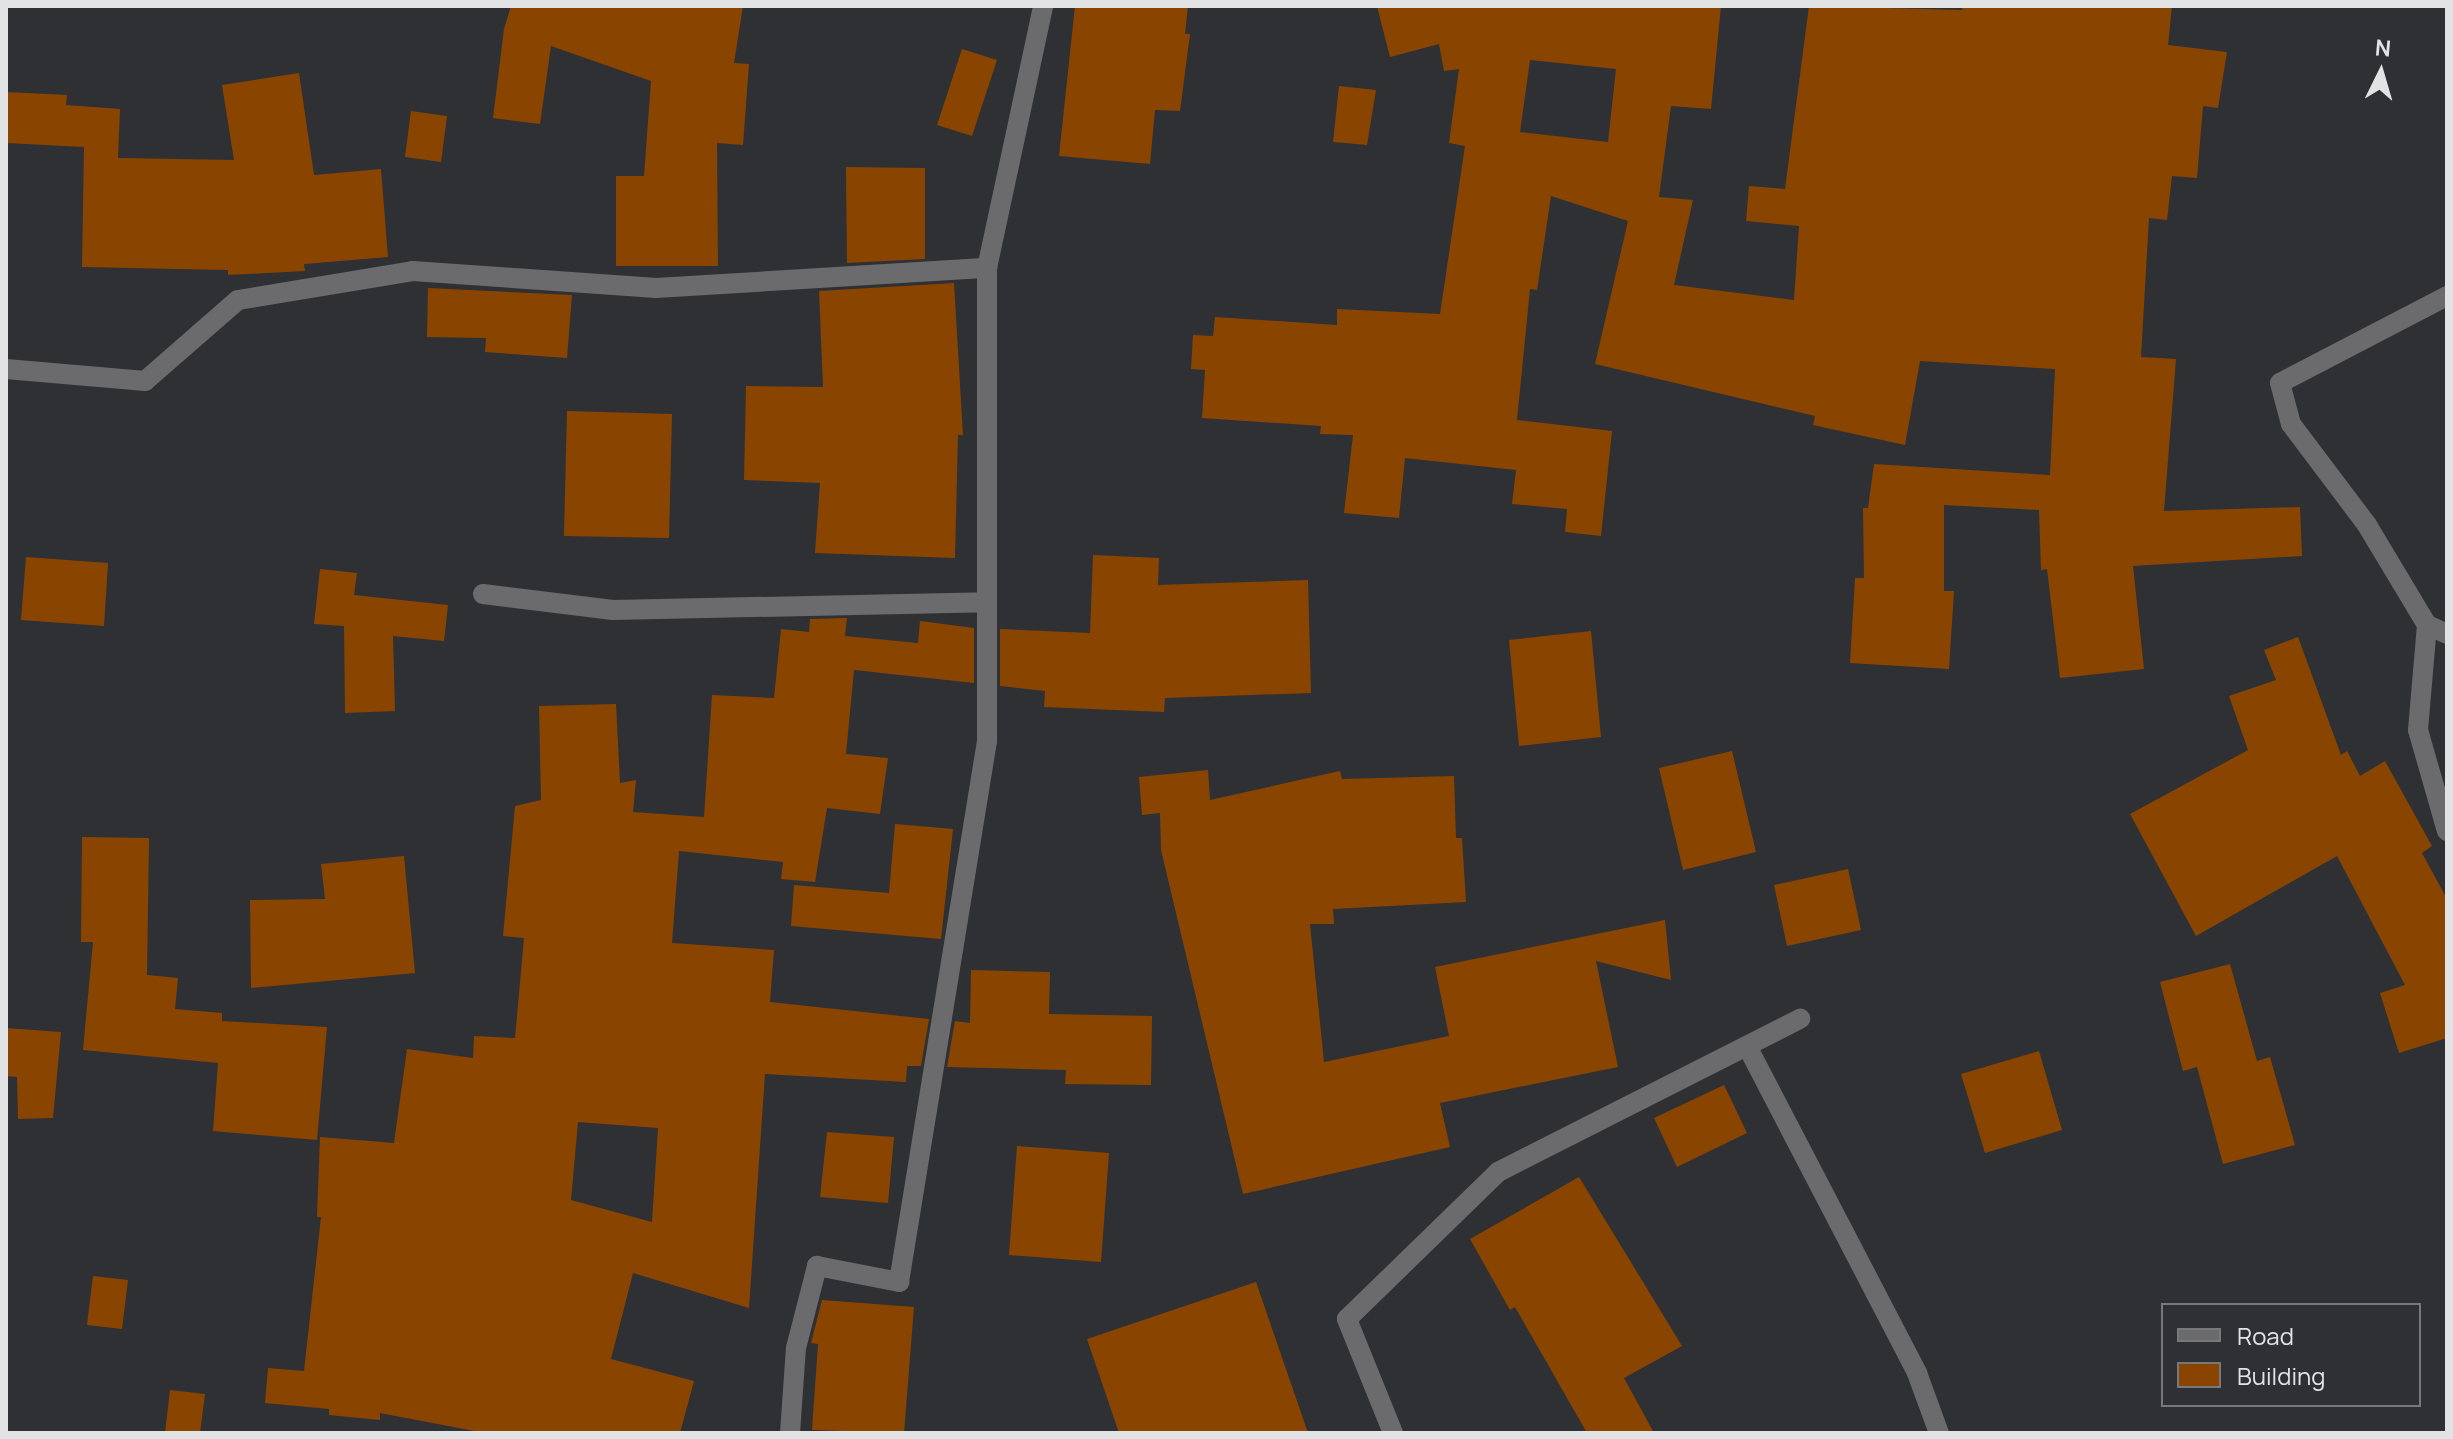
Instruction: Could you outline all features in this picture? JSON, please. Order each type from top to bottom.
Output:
[{"type":"street","points":[[790,1433],[796,1348],[817,1266],[899,1282],[987,741],[987,268],[1043,6]]},
{"type":"street","points":[[6,369],[145,381],[238,300],[413,271],[656,288],[987,268]]},
{"type":"street","points":[[2447,296],[2280,383],[2291,424],[2367,525],[2427,625],[2447,634]]},
{"type":"street","points":[[483,594],[613,610],[986,602]]},
{"type":"street","points":[[2427,625],[2418,730],[2447,831]]},
{"type":"street","points":[[1393,1433],[1347,1319],[1498,1172],[1800,1019]]},
{"type":"street","points":[[1747,1046],[1917,1373],[1939,1433]]},
{"type":"building","points":[[511,6],[743,6],[734,63],[749,64],[743,145],[717,143],[718,266],[616,266],[616,176],[644,176],[651,81],[551,46],[540,124],[493,118],[504,29]]},
{"type":"building","points":[[1075,6],[1188,6],[1185,34],[1190,34],[1180,111],[1155,110],[1150,164],[1059,156]]},
{"type":"building","points":[[1377,6],[1721,6],[1711,109],[1671,106],[1659,197],[1693,200],[1674,285],[1794,300],[1799,226],[1746,221],[1749,186],[1785,189],[1809,6],[1962,10],[1963,6],[2172,6],[2168,45],[2227,52],[2218,108],[2203,106],[2197,178],[2172,176],[2167,220],[2149,218],[2141,357],[2176,359],[2164,511],[2300,507],[2302,556],[2133,566],[2144,669],[2060,678],[2047,569],[2041,570],[2039,510],[1944,505],[1944,591],[1954,591],[1949,669],[1850,663],[1855,578],[1864,578],[1863,508],[1868,508],[1874,464],[2050,475],[2055,369],[1920,361],[1905,445],[1813,425],[1815,416],[1595,364],[1628,221],[1551,196],[1537,290],[1530,289],[1517,420],[1612,431],[1601,536],[1565,532],[1567,509],[1512,504],[1516,470],[1405,458],[1399,518],[1344,513],[1353,435],[1320,434],[1321,426],[1202,418],[1205,370],[1191,369],[1193,335],[1213,336],[1215,317],[1337,325],[1337,309],[1440,314],[1465,146],[1449,143],[1459,69],[1444,71],[1439,44],[1390,57]],"holes":[[[1530,60],[1616,69],[1608,142],[1520,132]]]},
{"type":"building","points":[[962,49],[997,60],[972,136],[937,125]]},
{"type":"building","points":[[299,73],[314,175],[381,169],[388,257],[304,264],[305,271],[228,275],[228,270],[82,267],[84,147],[6,143],[6,92],[67,95],[66,105],[120,109],[118,158],[234,160],[222,85]]},
{"type":"building","points":[[1339,86],[1376,90],[1367,145],[1333,142]]},
{"type":"building","points":[[411,111],[447,116],[441,162],[405,157]]},
{"type":"building","points":[[846,167],[925,168],[925,259],[847,263]]},
{"type":"building","points":[[954,283],[963,435],[958,435],[955,558],[815,553],[820,483],[744,480],[746,386],[823,387],[819,291]]},
{"type":"building","points":[[428,288],[572,295],[567,358],[485,352],[486,338],[427,337]]},
{"type":"building","points":[[567,411],[672,414],[669,538],[564,536]]},
{"type":"building","points":[[1093,555],[1159,558],[1158,585],[1308,580],[1311,693],[1165,698],[1164,712],[1044,707],[1045,691],[1000,686],[1000,629],[1090,633]]},
{"type":"building","points":[[26,557],[108,563],[104,626],[21,620]]},
{"type":"building","points":[[320,569],[357,573],[354,595],[448,605],[444,641],[393,636],[395,711],[345,713],[344,626],[314,624]]},
{"type":"building","points":[[847,618],[845,636],[918,643],[920,621],[974,628],[974,683],[854,670],[846,754],[888,758],[880,814],[827,808],[815,882],[781,879],[783,862],[679,851],[672,943],[774,950],[770,1002],[929,1019],[921,1066],[907,1066],[906,1082],[765,1074],[749,1308],[633,1273],[611,1359],[694,1381],[680,1433],[485,1433],[380,1413],[380,1420],[329,1415],[329,1409],[265,1403],[268,1368],[304,1371],[321,1217],[317,1217],[320,1137],[394,1143],[407,1049],[473,1058],[474,1036],[515,1038],[524,938],[503,936],[515,806],[541,800],[539,706],[616,704],[620,783],[636,780],[633,812],[704,817],[712,695],[774,698],[781,629],[809,632],[810,619]],"holes":[[[578,1122],[658,1128],[652,1222],[571,1200]]]},
{"type":"building","points":[[1591,631],[1601,737],[1519,746],[1509,640]]},
{"type":"building","points":[[2298,637],[2341,755],[2347,751],[2360,776],[2385,761],[2432,846],[2422,853],[2447,899],[2447,1038],[2399,1053],[2380,993],[2405,985],[2337,856],[2196,936],[2130,814],[2248,750],[2229,696],[2276,680],[2264,650]]},
{"type":"building","points":[[1732,751],[1756,852],[1683,870],[1659,768]]},
{"type":"building","points":[[1208,770],[1210,800],[1340,771],[1342,779],[1454,776],[1456,838],[1462,838],[1466,902],[1333,909],[1334,924],[1310,924],[1324,1062],[1449,1036],[1435,967],[1665,920],[1671,980],[1596,961],[1618,1067],[1440,1103],[1450,1147],[1243,1194],[1161,850],[1160,813],[1142,815],[1139,777]]},
{"type":"building","points":[[895,824],[953,829],[941,939],[791,926],[794,885],[889,893]]},
{"type":"building","points":[[82,837],[149,838],[147,975],[178,978],[175,1009],[222,1013],[222,1021],[327,1027],[317,1140],[213,1131],[218,1063],[83,1050],[93,942],[81,942]]},
{"type":"building","points":[[404,856],[415,973],[251,988],[250,900],[325,899],[321,864]]},
{"type":"building","points":[[1848,869],[1861,930],[1787,946],[1774,885]]},
{"type":"building","points":[[2230,964],[2257,1061],[2270,1057],[2295,1145],[2223,1164],[2197,1067],[2183,1071],[2160,982]]},
{"type":"building","points":[[971,970],[1050,972],[1049,1014],[1152,1016],[1151,1085],[1065,1084],[1066,1070],[947,1067],[955,1021],[970,1023]]},
{"type":"building","points":[[6,1028],[61,1032],[53,1118],[18,1119],[17,1077],[6,1076]]},
{"type":"building","points":[[2039,1051],[2062,1130],[1985,1153],[1961,1074]]},
{"type":"building","points":[[1724,1085],[1747,1133],[1677,1167],[1654,1118]]},
{"type":"building","points":[[827,1132],[894,1137],[888,1203],[820,1197]]},
{"type":"building","points":[[1017,1146],[1109,1153],[1101,1262],[1009,1255]]},
{"type":"building","points":[[1579,1177],[1682,1346],[1624,1378],[1654,1433],[1587,1433],[1515,1307],[1510,1310],[1470,1239]]},
{"type":"building","points":[[93,1276],[128,1280],[122,1329],[87,1325]]},
{"type":"building","points":[[1256,1282],[1308,1433],[1119,1433],[1087,1339]]},
{"type":"building","points":[[822,1300],[914,1307],[904,1433],[812,1430],[818,1344],[811,1343]]},
{"type":"building","points":[[170,1390],[205,1394],[200,1433],[165,1433]]}]
